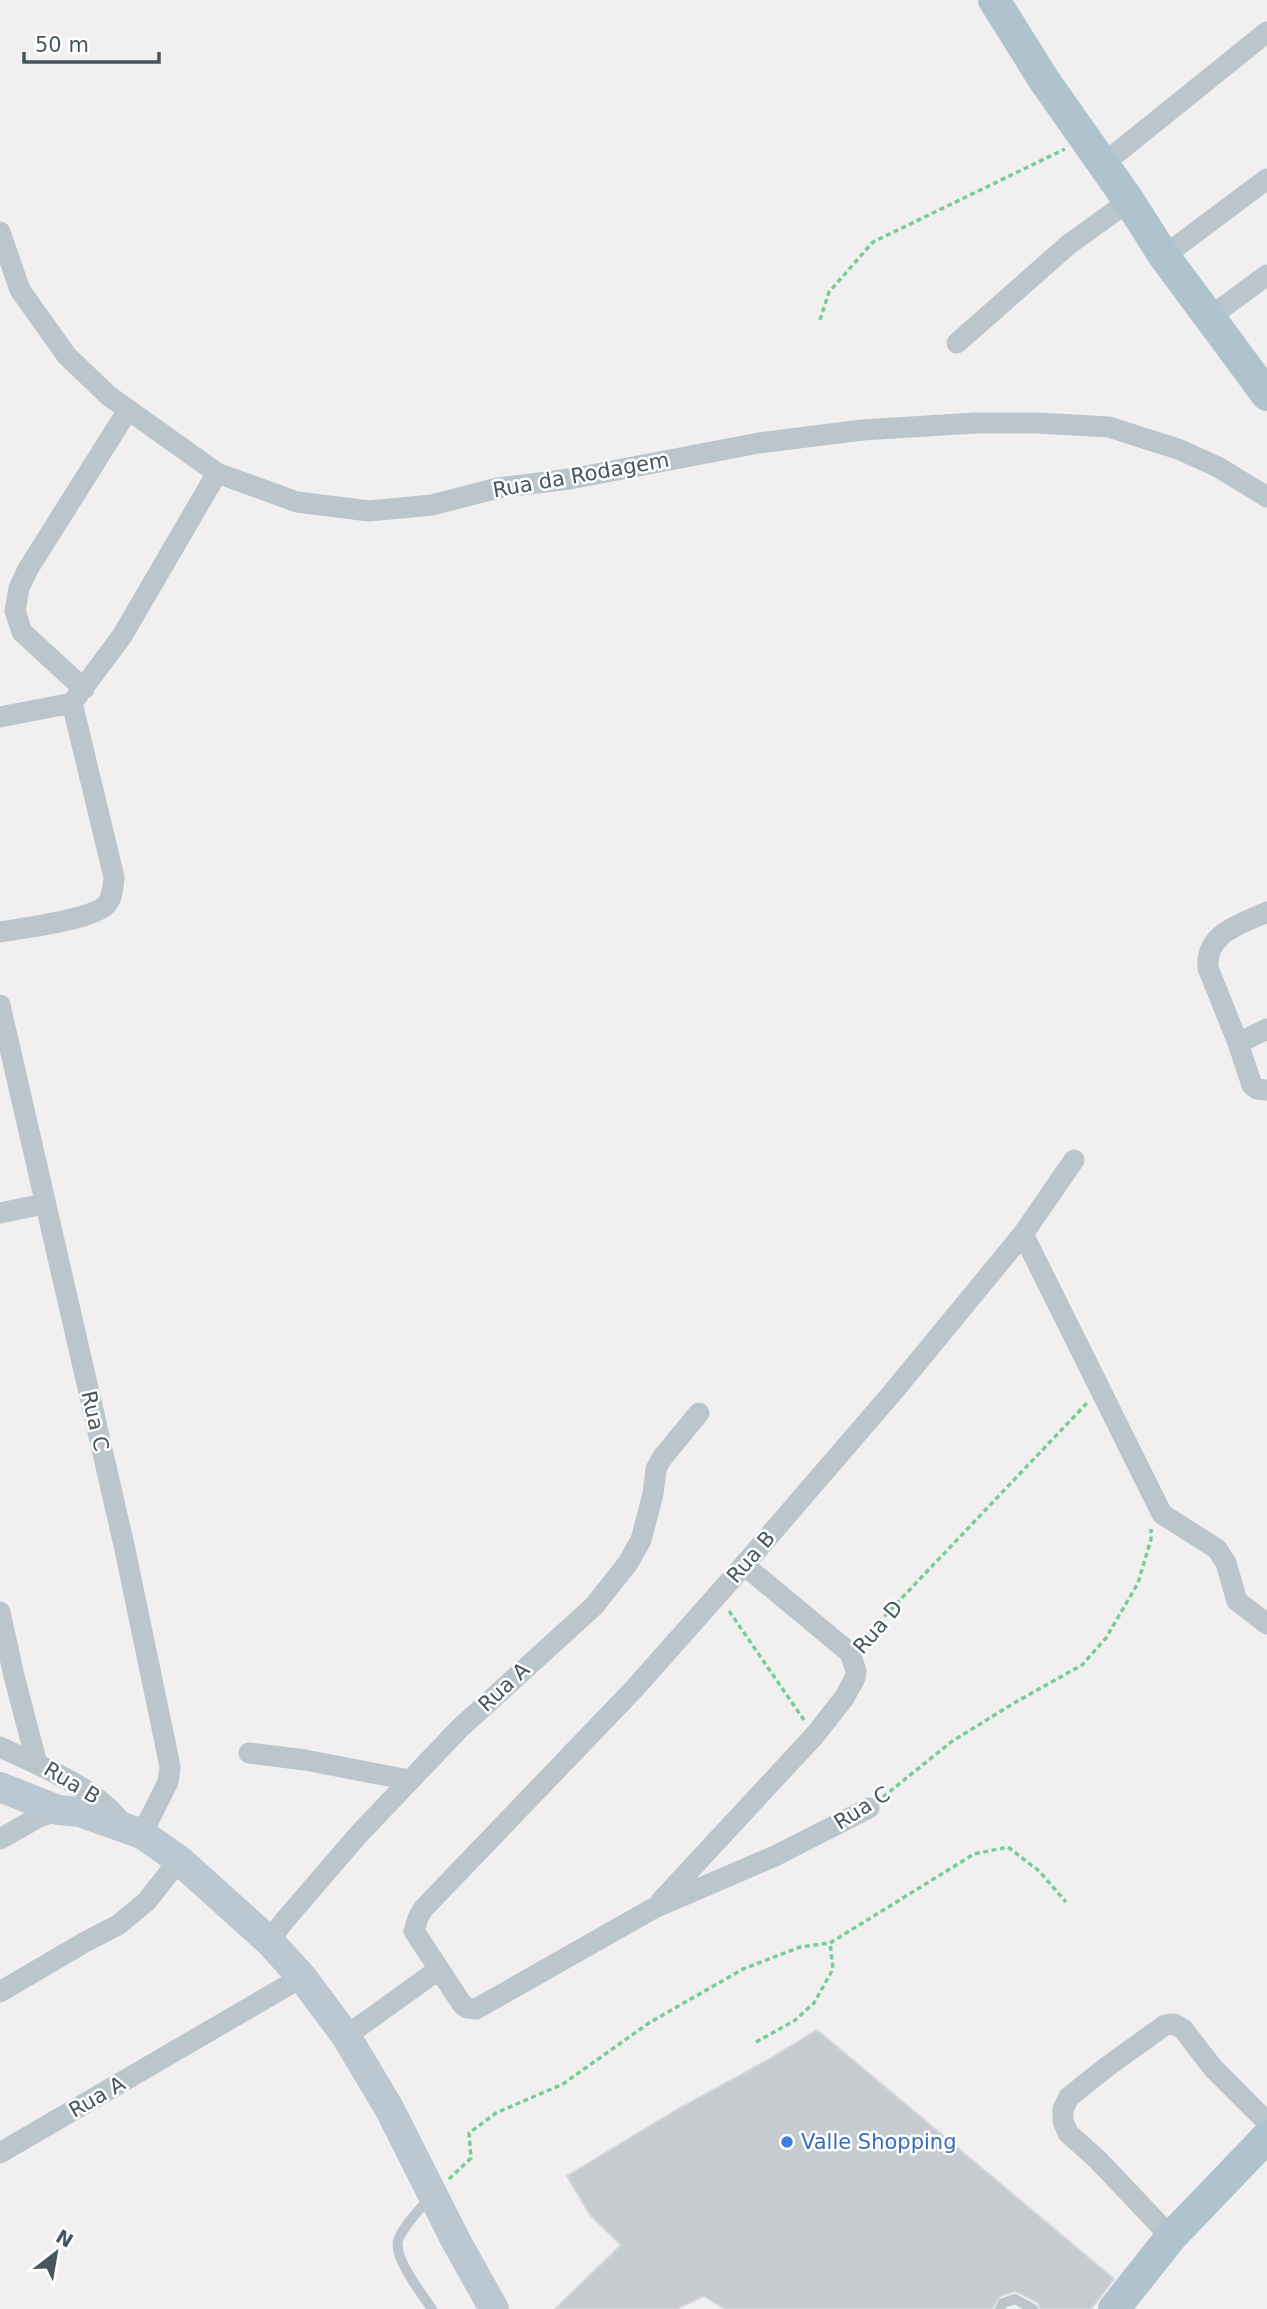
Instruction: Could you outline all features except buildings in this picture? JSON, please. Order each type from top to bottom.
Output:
[{"type":"main road","points":[[994,0],[1044,80],[1164,256],[1267,395]]},
{"type":"main road","points":[[0,1787],[58,1810],[80,1812],[134,1830],[180,1860],[269,1941],[302,1977],[346,2036],[389,2108],[432,2195],[494,2309]]},
{"type":"main road","points":[[1114,2309],[1171,2237],[1267,2137]]},
{"type":"street","points":[[1094,152],[1267,32]]},
{"type":"street","points":[[1164,256],[1267,179]]},
{"type":"street","points":[[957,343],[1068,245],[1129,201]]},
{"type":"street","name":"Rua da Rodagem","points":[[0,232],[10,293],[67,356],[109,396],[217,473],[297,502],[369,511],[432,505],[498,488],[570,479],[759,443],[862,430],[1037,423],[1109,427],[1178,449],[1218,467],[1267,497]]},
{"type":"street","points":[[1210,317],[1267,275]]},
{"type":"street","points":[[0,932],[88,915],[106,906],[113,894],[114,877],[78,696],[22,632],[15,611],[19,588],[28,569],[128,410]]},
{"type":"street","points":[[0,718],[78,696],[122,636],[217,473]]},
{"type":"street","points":[[1267,912],[1223,933],[1209,948],[1207,958],[1208,968],[1252,1085],[1267,1090]]},
{"type":"street","name":"Rua C","points":[[0,1005],[124,1545],[170,1767],[169,1782],[134,1830]]},
{"type":"street","points":[[1238,1042],[1267,1029]]},
{"type":"street","name":"Rua B","points":[[438,1970],[417,1937],[415,1925],[423,1909],[635,1688],[718,1595],[893,1392],[1023,1234],[1074,1160]]},
{"type":"street","points":[[0,1213],[44,1204]]},
{"type":"street","points":[[1023,1234],[1162,1514],[1217,1549],[1226,1563],[1237,1601],[1267,1624]]},
{"type":"street","name":"Rua A","points":[[269,1941],[293,1910],[409,1780],[460,1728],[594,1606],[628,1563],[641,1540],[653,1494],[656,1469],[699,1413]]},
{"type":"street","points":[[744,1565],[850,1653]]},
{"type":"street","name":"Rua B","points":[[0,1612],[37,1763],[104,1802],[134,1830]]},
{"type":"street","name":"Rua D","points":[[654,1908],[815,1735],[853,1684],[856,1671],[850,1653]]},
{"type":"street","points":[[0,1747],[37,1763]]},
{"type":"street","points":[[249,1753],[305,1760],[409,1780]]},
{"type":"street","name":"Rua C","points":[[438,1970],[462,2004],[472,2010],[482,2007],[654,1908],[775,1856],[869,1808]]},
{"type":"street","points":[[5,1831],[58,1810]]},
{"type":"street","points":[[0,1992],[118,1925],[147,1901],[180,1860]]},
{"type":"street","points":[[346,2036],[438,1970]]},
{"type":"street","name":"Rua A","points":[[0,2153],[302,1977]]},
{"type":"street","points":[[1171,2237],[1098,2160],[1068,2133],[1063,2121],[1063,2109],[1069,2097],[1165,2025],[1174,2024],[1184,2029],[1213,2068],[1267,2123]]},
{"type":"lane","points":[[432,2195],[401,2233],[398,2242],[401,2260],[432,2309]]},
{"type":"lane","points":[[1000,2309],[1003,2304],[1015,2299],[1032,2309]]},
{"type":"path","points":[[820,320],[829,292],[873,242],[994,182],[1094,152]]},
{"type":"path","name":"Rua D","points":[[850,1653],[1101,1389]]},
{"type":"path","name":"Rua C","points":[[869,1808],[950,1742],[1082,1665],[1106,1638],[1138,1583],[1151,1539],[1152,1496]]},
{"type":"path","points":[[718,1595],[815,1735]]},
{"type":"path","points":[[432,2195],[471,2158],[470,2133],[496,2113],[563,2084],[649,2023],[743,1969],[800,1947],[830,1943],[974,1854],[1008,1847],[1039,1871],[1066,1902]]},
{"type":"path","points":[[756,2042],[794,2021],[814,2003],[833,1969],[830,1943]]},
{"type":"place","name":"Valle Shopping","points":[[787,2142]]}]
